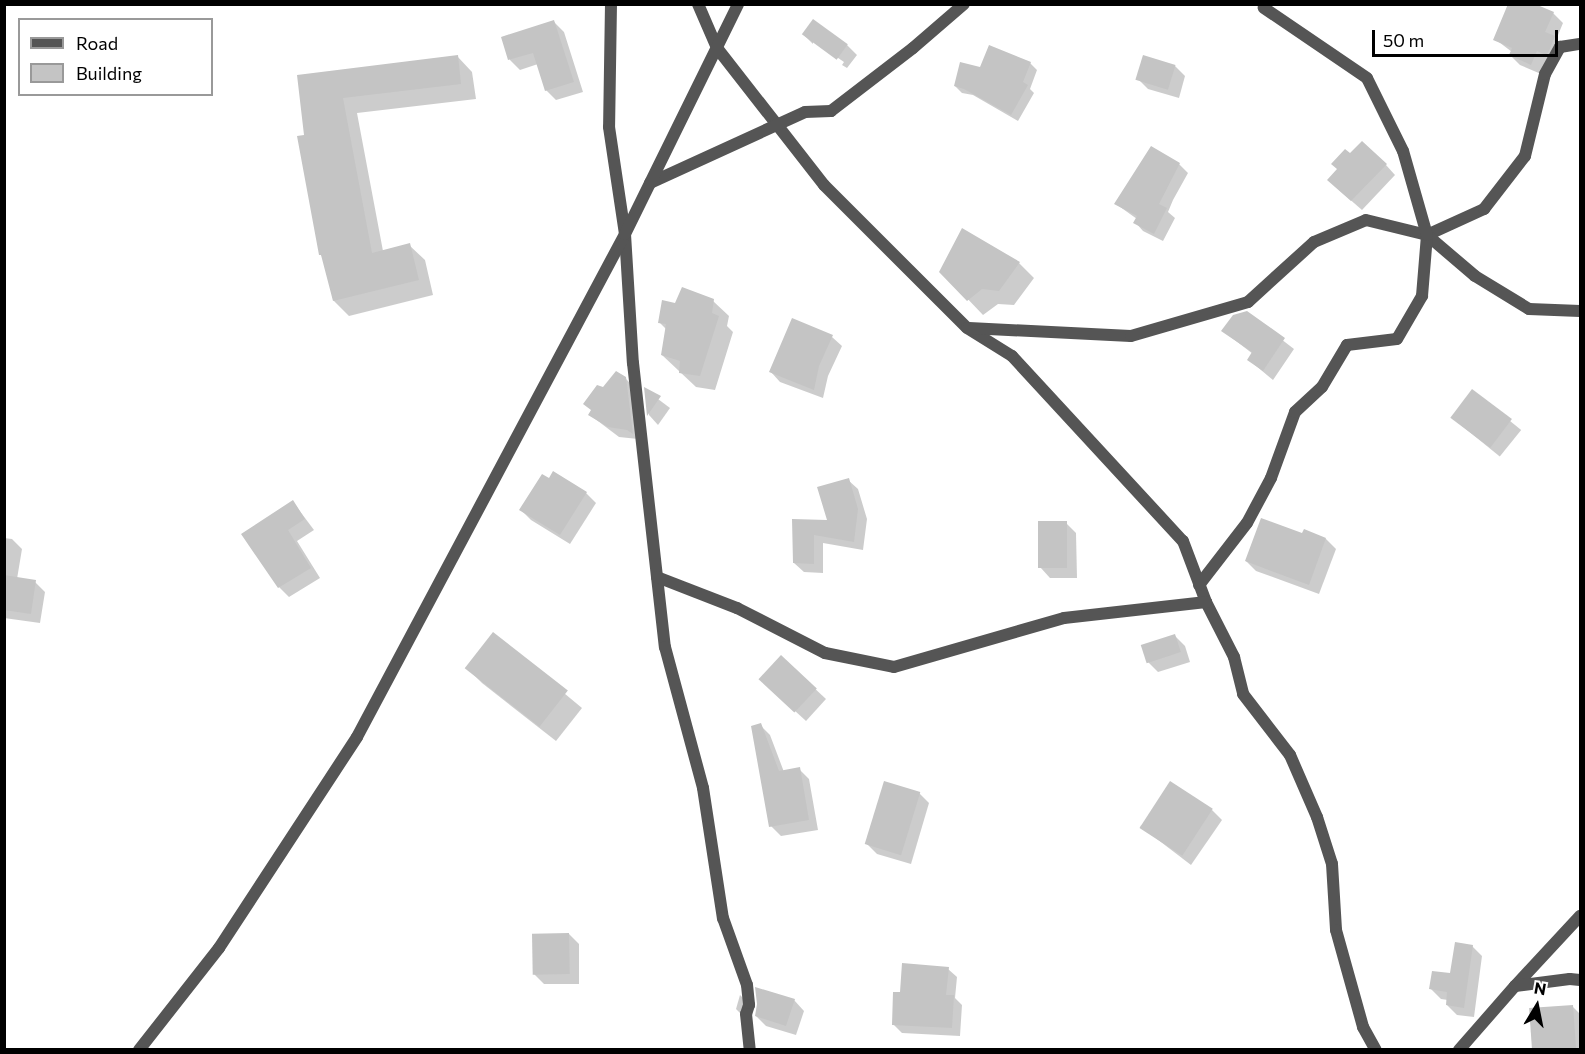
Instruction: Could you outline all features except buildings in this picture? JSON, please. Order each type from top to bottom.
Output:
[{"type":"street","points":[[611,4],[609,126],[625,234],[633,363],[665,647],[702,788],[723,918],[747,984],[749,1005],[746,1014],[750,1050]]},
{"type":"street","points":[[698,4],[717,48],[778,123],[824,185],[967,328],[1012,357],[1183,541],[1206,602],[1234,657],[1243,694],[1290,755],[1317,817],[1332,864],[1336,930],[1363,1027],[1376,1050]]},
{"type":"street","points":[[139,1050],[219,948],[357,737],[625,234],[738,4]]},
{"type":"street","points":[[650,183],[805,112],[831,111],[913,48],[964,4]]},
{"type":"street","points":[[1199,585],[1247,523],[1271,478],[1294,412],[1322,387],[1347,345],[1397,339],[1422,296],[1427,235],[1403,151],[1367,78],[1264,8]]},
{"type":"street","points":[[1427,235],[1484,209],[1525,156],[1545,74],[1560,47],[1581,44]]},
{"type":"street","points":[[967,328],[1131,336],[1248,302],[1314,242],[1366,220],[1427,235],[1475,276],[1529,309],[1581,312]]},
{"type":"street","points":[[657,577],[737,608],[825,653],[894,667],[1064,618],[1206,602]]},
{"type":"street","points":[[1459,1050],[1581,916]]},
{"type":"street","points":[[1515,986],[1570,979],[1581,980]]}]
